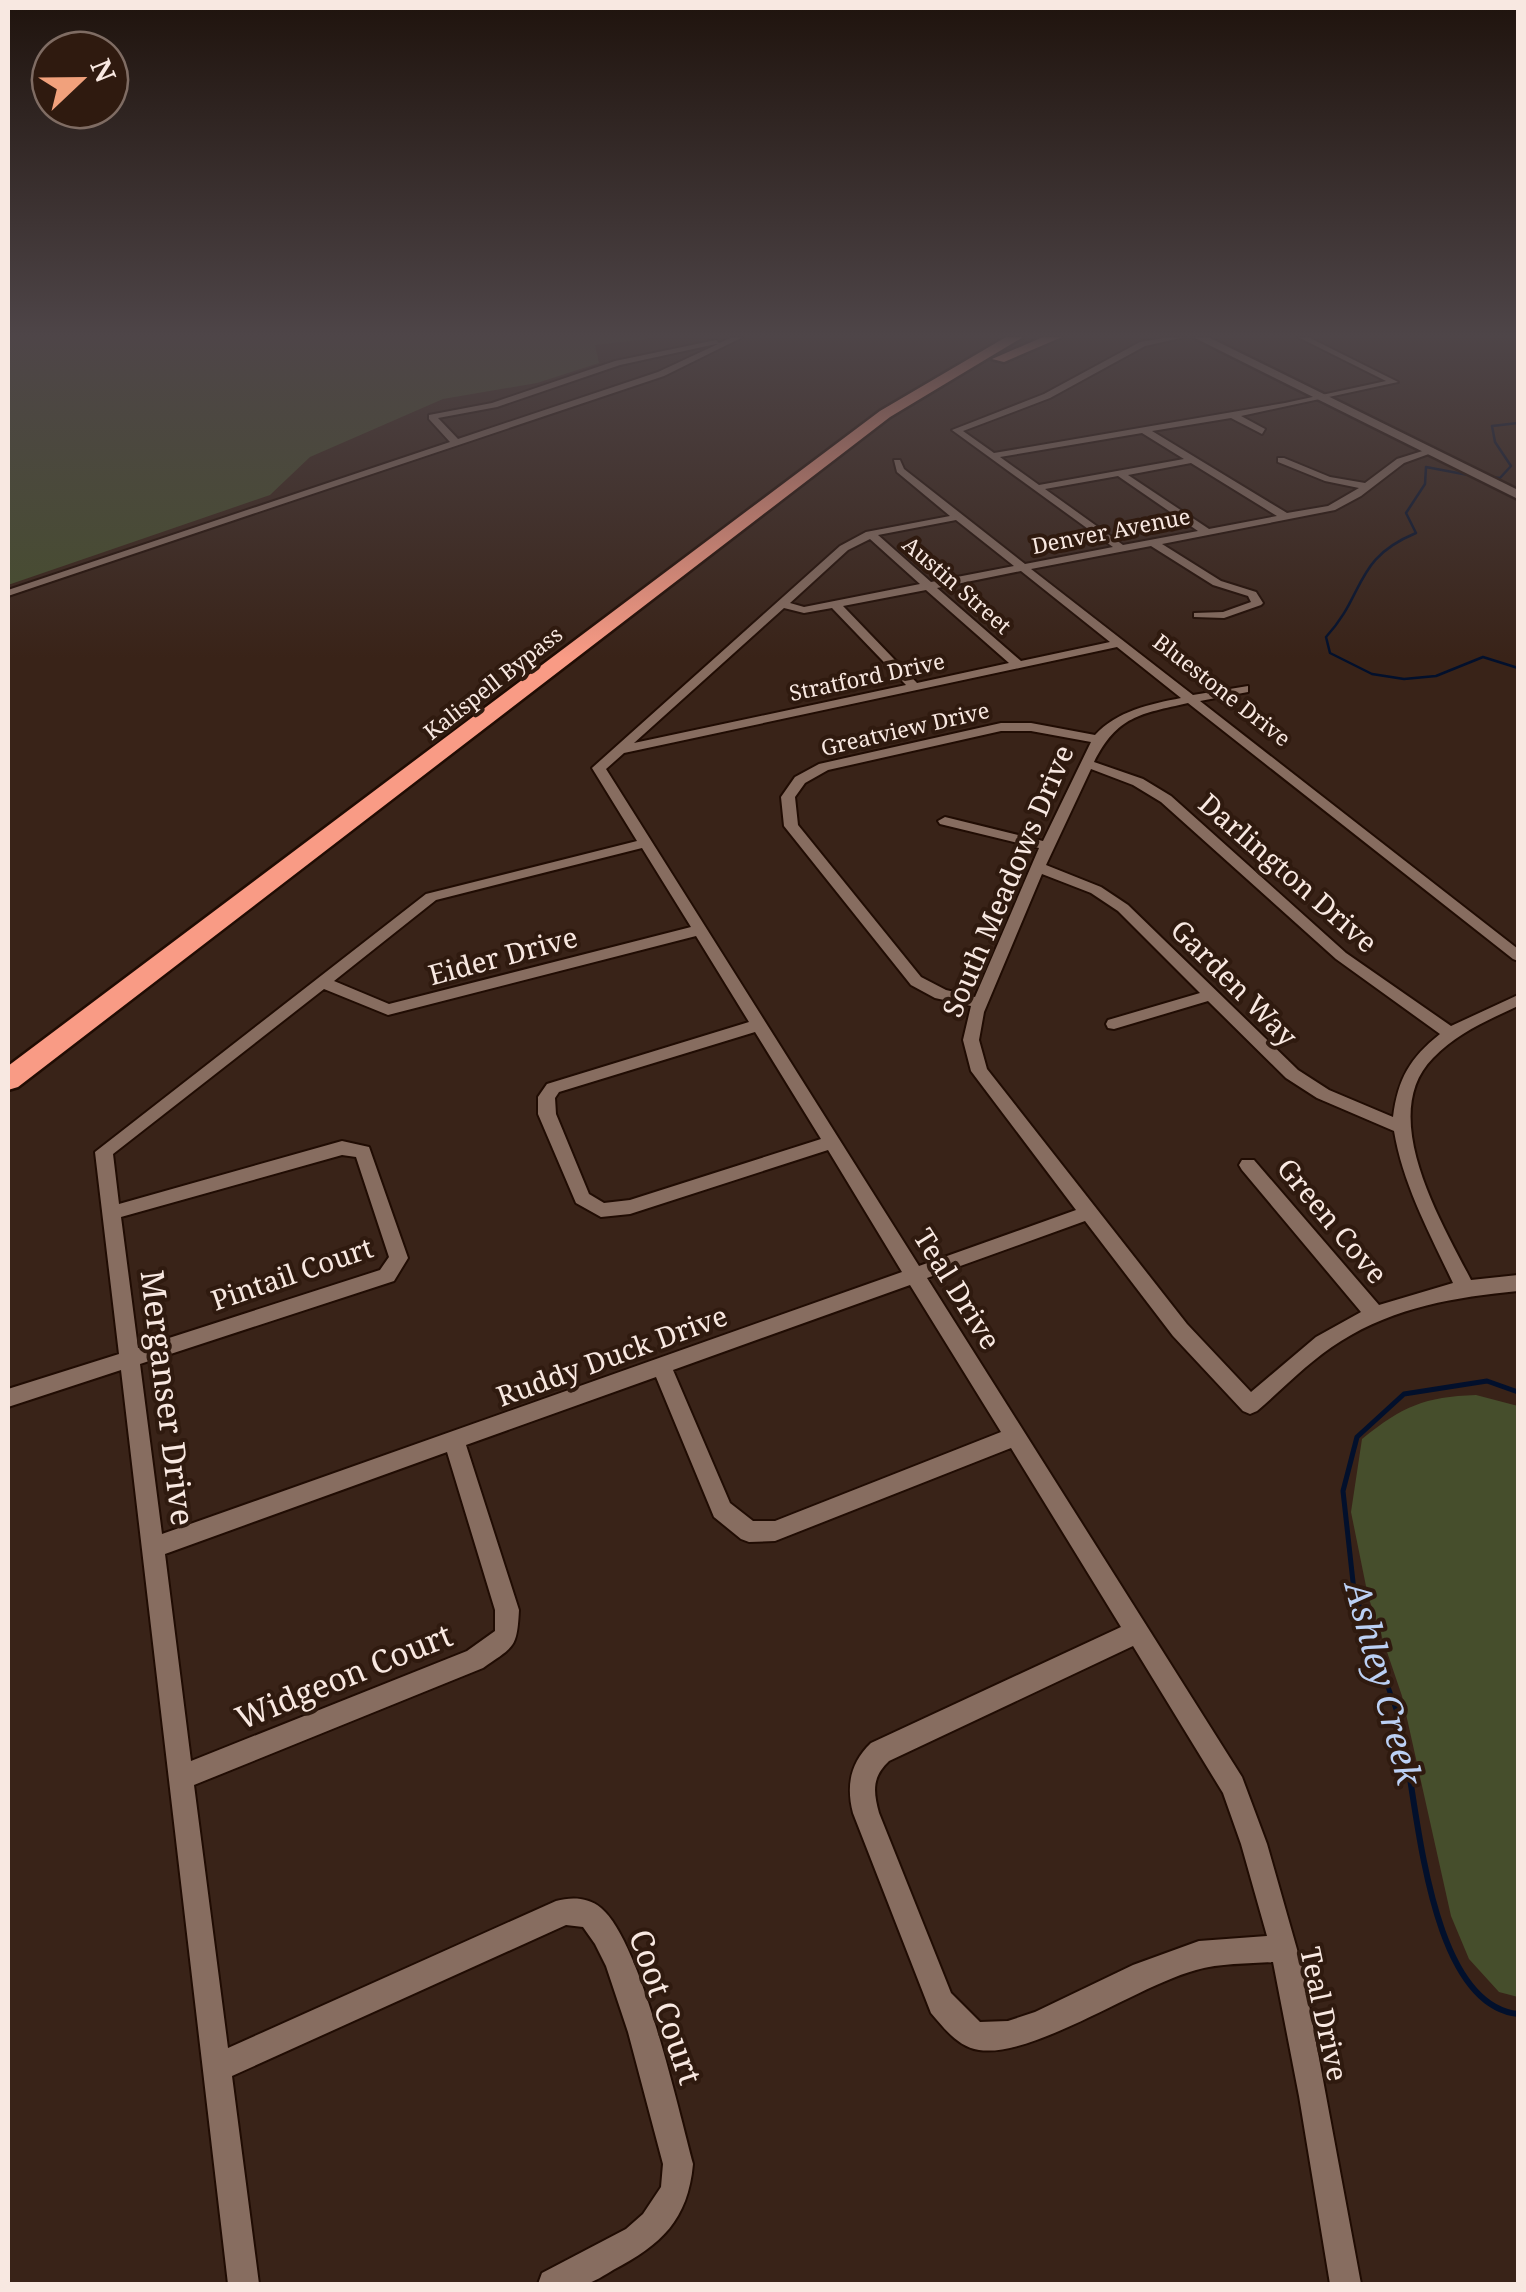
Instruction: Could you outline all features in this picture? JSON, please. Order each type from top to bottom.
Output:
[{"type":"highway","name":"Kalispell Bypass","points":[[8,1062],[833,444]]},
{"type":"highway","name":"Kalispell Bypass","points":[[8,1080],[195,942],[847,444]]},
{"type":"highway","points":[[844,446],[848,444]]},
{"type":"street","points":[[8,593],[457,444]]},
{"type":"street","points":[[973,444],[1122,549]]},
{"type":"street","points":[[990,456],[1061,444]]},
{"type":"street","points":[[1166,444],[1286,517]]},
{"type":"street","points":[[1418,444],[1518,495]]},
{"type":"street","name":"Denver Avenue","points":[[782,604],[804,610],[1344,504],[1393,462],[1432,451]]},
{"type":"street","points":[[1036,488],[1192,460]]},
{"type":"street","points":[[1282,460],[1328,479],[1366,486]]},
{"type":"street","name":"Bluestone Drive","points":[[897,462],[900,470],[958,517],[1518,956]]},
{"type":"street","points":[[1118,473],[1208,532]]},
{"type":"street","points":[[619,750],[844,548],[870,534],[958,517]]},
{"type":"street","name":"Austin Street","points":[[870,534],[1018,665]]},
{"type":"street","points":[[1154,543],[1199,574],[1252,594],[1257,603],[1224,615],[1198,615]]},
{"type":"street","points":[[835,604],[915,688]]},
{"type":"street","name":"Stratford Drive","points":[[619,750],[1122,643]]},
{"type":"street","name":"South Meadows Drive","points":[[1244,689],[1120,720],[1098,740],[1047,846],[980,1003],[971,1040],[979,1070],[1088,1214],[1180,1330],[1250,1405],[1330,1338],[1374,1313]]},
{"type":"street","name":"Greatview Drive","points":[[980,1003],[932,990],[903,968],[792,826],[786,808],[790,792],[800,780],[824,767],[991,728],[1032,727],[1098,740]]},
{"type":"street","name":"Teal Drive","points":[[619,750],[599,768],[1232,1786],[1280,1948],[1346,2284]]},
{"type":"street","name":"Darlington Drive","points":[[1088,764],[1138,782],[1166,800],[1342,956],[1448,1032]]},
{"type":"street","points":[[945,820],[1047,846]]},
{"type":"street","name":"Merganser Drive","points":[[243,2284],[104,1152],[431,897],[646,842]]},
{"type":"street","name":"Garden Way","points":[[1038,867],[1114,902],[1292,1074],[1333,1099],[1400,1127]]},
{"type":"street","name":"Eider Drive","points":[[322,982],[388,1010],[700,930]]},
{"type":"street","points":[[1114,1024],[1210,995]]},
{"type":"street","points":[[1466,1290],[1414,1184],[1400,1127],[1412,1074],[1420,1058],[1448,1032],[1518,1000]]},
{"type":"street","points":[[758,1025],[572,1078],[554,1088],[546,1098],[547,1114],[582,1198],[601,1210],[630,1207],[830,1143]]},
{"type":"street","name":"Pintail Court","points":[[112,1214],[342,1148],[364,1152],[399,1258],[388,1276],[128,1358]]},
{"type":"street","name":"Green Cove","points":[[1248,1165],[1374,1313]]},
{"type":"street","name":"Ruddy Duck Drive","points":[[153,1548],[1088,1214]]},
{"type":"street","points":[[1374,1313],[1466,1290],[1518,1283]]},
{"type":"street","points":[[8,1398],[128,1358]]},
{"type":"street","points":[[662,1367],[722,1510],[749,1532],[775,1531],[1014,1437]]},
{"type":"street","name":"Widgeon Court","points":[[181,1778],[476,1660],[506,1637],[507,1610],[454,1442]]},
{"type":"street","points":[[1137,1632],[880,1752],[863,1771],[860,1784],[866,1812],[942,2003],[964,2030],[993,2038],[1039,2024],[1143,1974],[1199,1955],[1280,1948]]},
{"type":"street","name":"Coot Court","points":[[216,2068],[556,1914],[583,1912],[594,1919],[611,1944],[631,1999],[678,2164],[679,2183],[673,2206],[658,2224],[553,2284]]},
{"type":"green space","points":[[8,444],[340,444],[310,457],[270,495],[8,585]]},
{"type":"green space","points":[[1476,1395],[1518,1406],[1518,1997],[1499,1992],[1469,1959],[1451,1916],[1402,1696],[1368,1596],[1351,1512],[1362,1439],[1415,1405]]},
{"type":"waterway","name":"Ashley Creek","points":[[1488,477],[1500,478],[1511,466],[1496,444]]},
{"type":"waterway","name":"Ashley Creek","points":[[1479,477],[1426,467],[1425,484],[1406,513],[1416,533],[1396,543],[1370,566],[1326,637],[1330,653],[1372,674],[1404,679],[1436,676],[1483,657],[1518,668]]},
{"type":"waterway","name":"Ashley Creek","points":[[1406,1758],[1398,1715],[1354,1591],[1343,1491],[1357,1437],[1404,1394],[1487,1381],[1518,1392]]},
{"type":"waterway","name":"Ashley Creek","points":[[1406,1755],[1424,1864],[1448,1946],[1466,1979],[1489,2003],[1518,2014]]}]
